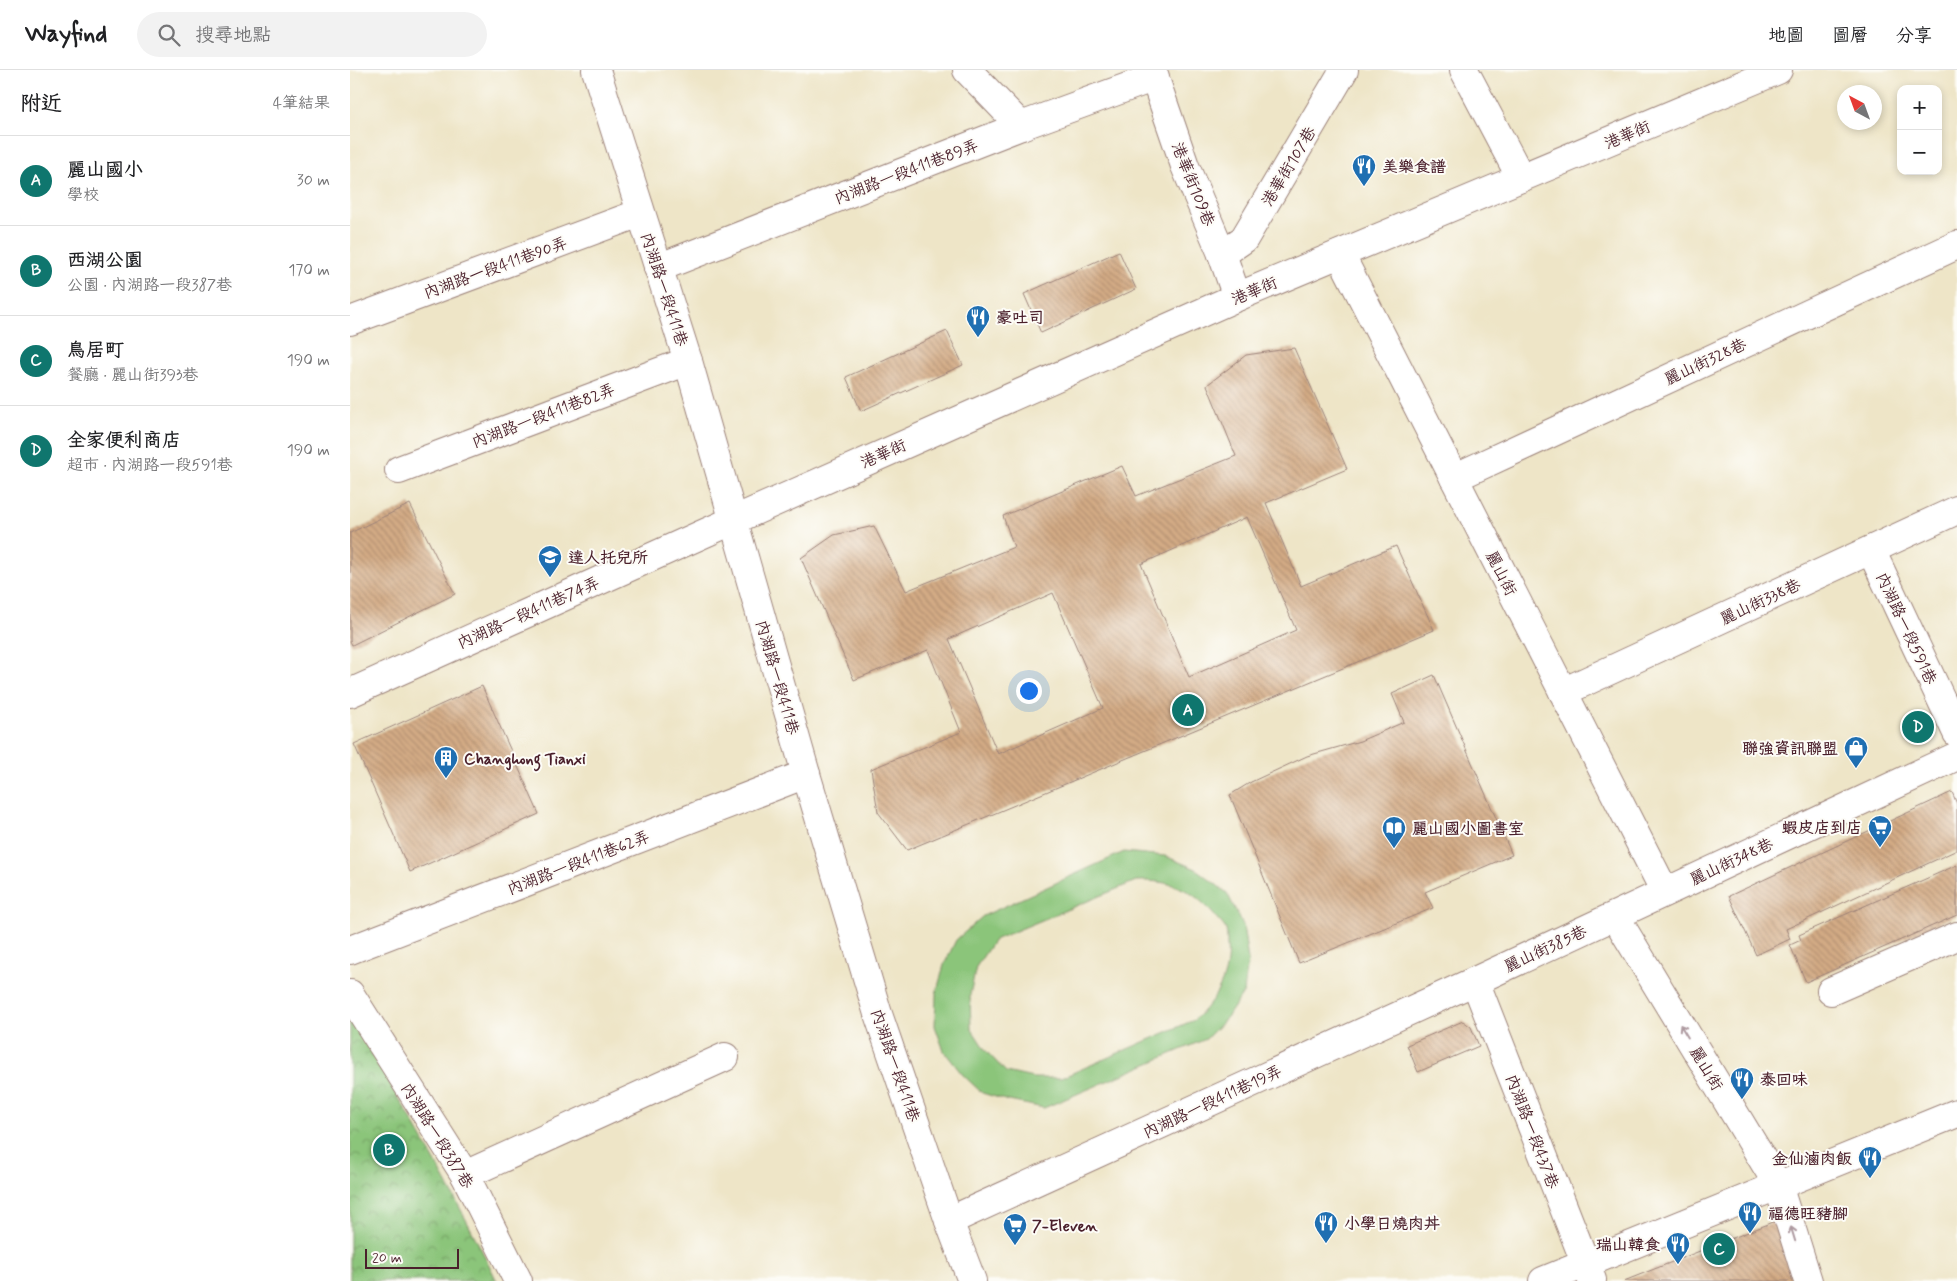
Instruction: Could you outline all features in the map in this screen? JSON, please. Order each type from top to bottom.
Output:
[{"type":"street","name":"內湖路一段411巷","points":[[596,70],[688,361],[806,774],[878,1014],[949,1222],[972,1281]]},
{"type":"street","points":[[967,70],[1021,126]]},
{"type":"street","name":"港華街107巷","points":[[1222,254],[1244,240],[1344,70]]},
{"type":"street","points":[[1464,70],[1521,178]]},
{"type":"street","name":"港華街","points":[[734,521],[1237,297],[1778,70]]},
{"type":"street","name":"內湖路一段411巷89弄","points":[[658,268],[1153,74]]},
{"type":"street","name":"港華街109巷","points":[[1153,74],[1185,166],[1222,254],[1237,297]]},
{"type":"street","name":"內湖路一段411巷90弄","points":[[350,321],[640,213]]},
{"type":"street","name":"麗山街328巷","points":[[1454,478],[1957,245]]},
{"type":"street","name":"麗山街","points":[[1340,254],[1665,892]]},
{"type":"street","name":"內湖路一段411巷82弄","points":[[399,470],[688,361]]},
{"type":"street","name":"麗山街338巷","points":[[1563,692],[1957,510]]},
{"type":"street","name":"內湖路一段411巷74弄","points":[[350,693],[734,521]]},
{"type":"street","name":"內湖路一段591巷","points":[[1871,550],[1957,733]]},
{"type":"street","name":"麗山街348巷","points":[[1614,916],[1957,756]]},
{"type":"street","name":"內湖路一段411巷62弄","points":[[350,950],[806,774]]},
{"type":"street","name":"麗山街","points":[[1614,916],[1778,1185],[1808,1281]]},
{"type":"street","name":"麗山街385巷","points":[[1475,981],[1614,916]]},
{"type":"street","points":[[1831,991],[1957,936]]},
{"type":"street","name":"內湖路一段411巷19弄","points":[[949,1222],[1475,981]]},
{"type":"street","name":"內湖路一段437巷","points":[[1475,981],[1588,1273]]},
{"type":"street","name":"內湖路一段387巷","points":[[350,994],[465,1175],[518,1281]]},
{"type":"street","points":[[465,1175],[725,1057]]},
{"type":"street","points":[[1543,1281],[1588,1273],[1778,1185],[1957,1113]]},
{"type":"green space","points":[[1124,852],[1165,856],[1196,869],[1227,893],[1243,925],[1248,960],[1244,992],[1228,1016],[1206,1039],[1044,1108],[1009,1101],[982,1093],[962,1074],[944,1051],[935,1026],[936,994],[944,965],[956,940],[983,916]],"holes":[[[1136,881],[1170,884],[1189,892],[1206,906],[1226,930],[1226,967],[1224,977],[1215,996],[1194,1020],[1061,1078],[1033,1078],[1006,1072],[986,1051],[971,1028],[970,995],[976,967],[994,940]]]},
{"type":"green space","points":[[350,1018],[390,1082],[427,1148],[497,1281],[350,1281]]},
{"type":"building","points":[[1119,251],[1136,289],[1041,333],[1024,294]]},
{"type":"building","points":[[947,331],[963,365],[861,411],[846,377]]},
{"type":"building","points":[[1294,348],[1347,469],[1266,503],[1301,586],[1396,546],[1434,630],[907,850],[878,812],[871,769],[961,732],[928,650],[854,680],[801,558],[834,535],[874,526],[906,591],[1014,547],[1003,516],[1122,466],[1136,496],[1236,456],[1207,385],[1246,355]],"holes":[[[1247,517],[1296,630],[1189,677],[1141,564]],[[1053,593],[1103,708],[998,754],[949,639]]]},
{"type":"building","points":[[410,504],[455,594],[352,645],[350,641],[350,533]]},
{"type":"building","points":[[1434,675],[1512,855],[1425,892],[1433,908],[1299,963],[1230,795],[1251,782],[1307,756],[1360,741],[1404,722],[1392,694]]},
{"type":"building","name":"Changhong Tianxi","points":[[482,686],[539,814],[410,872],[354,744]]},
{"type":"building","points":[[1952,792],[1957,804],[1957,850],[1786,929],[1790,939],[1756,955],[1729,896]]},
{"type":"building","points":[[1957,865],[1957,915],[1806,982],[1790,945],[1801,940],[1799,935]]},
{"type":"building","points":[[1463,1021],[1471,1027],[1479,1046],[1418,1072],[1407,1045]]},
{"type":"building","points":[[1781,1219],[1803,1275],[1789,1281],[1624,1281]]},
{"type":"place","name":"美樂食譜","points":[[1364,187]]},
{"type":"place","name":"豪吐司","points":[[978,338]]},
{"type":"place","name":"達人托兒所","points":[[550,578]]},
{"type":"place","name":"麗山國小","points":[[1188,710]]},
{"type":"place","name":"全家便利商店","points":[[1918,727]]},
{"type":"place","name":"聯強資訊聯盟","points":[[1856,769]]},
{"type":"place","name":"Changhong Tianxi","points":[[446,779]]},
{"type":"place","name":"蝦皮店到店","points":[[1880,848]]},
{"type":"place","name":"麗山國小圖書室","points":[[1394,849]]},
{"type":"place","name":"泰回味","points":[[1742,1100]]},
{"type":"place","name":"西湖公園","points":[[389,1150]]},
{"type":"place","name":"金仙滷肉飯","points":[[1870,1179]]},
{"type":"place","name":"福德旺豬腳","points":[[1750,1234]]},
{"type":"place","name":"小學日燒肉丼","points":[[1326,1244]]},
{"type":"place","name":"7-Eleven","points":[[1015,1246]]},
{"type":"place","name":"鳥居町","points":[[1719,1249]]},
{"type":"place","name":"瑞山韓食","points":[[1678,1265]]}]
